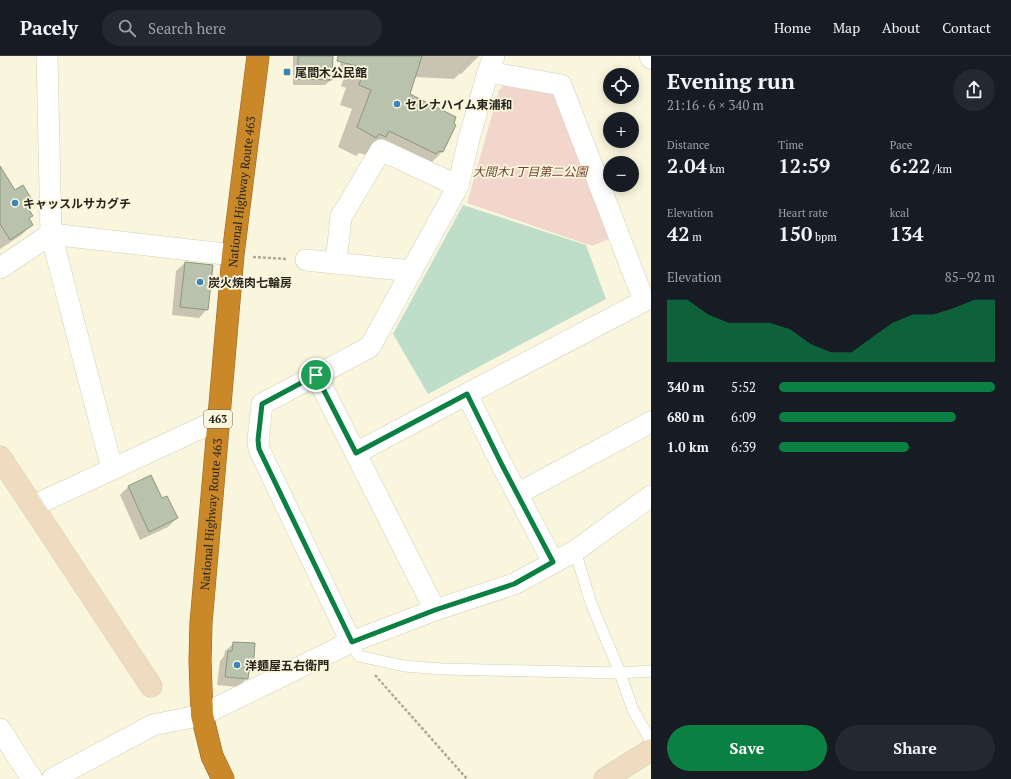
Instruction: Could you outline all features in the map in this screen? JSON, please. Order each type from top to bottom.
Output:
[{"type":"highway","name":"National Highway Route 463","points":[[223,779],[212,756],[202,715],[200,661],[201,623],[233,256],[258,56]]},
{"type":"street","points":[[47,56],[51,234],[112,469]]},
{"type":"street","points":[[356,453],[648,299],[561,85],[491,64],[469,139],[458,186],[370,347],[262,404],[258,440],[259,449],[356,649]]},
{"type":"street","points":[[336,263],[340,216],[381,150],[458,186]]},
{"type":"street","points":[[0,268],[51,234],[233,256]]},
{"type":"street","points":[[306,260],[412,271]]},
{"type":"street","points":[[316,375],[435,610]]},
{"type":"street","points":[[467,394],[553,562]]},
{"type":"street","points":[[33,506],[218,420]]},
{"type":"street","points":[[517,494],[651,422]]},
{"type":"street","points":[[0,457],[151,686]]},
{"type":"street","points":[[52,779],[153,725],[202,715],[356,649],[435,610],[514,584],[575,550],[651,496]]},
{"type":"street","points":[[0,729],[32,779]]},
{"type":"street","points":[[605,779],[651,750]]},
{"type":"lane","points":[[575,550],[591,603],[634,710],[651,741]]},
{"type":"lane","points":[[356,649],[404,666],[442,669],[620,673],[651,671]]},
{"type":"path","points":[[233,256],[306,260]]},
{"type":"path","points":[[356,649],[467,779]]},
{"type":"green space","name":"大間木1丁目第二公園","points":[[505,85],[549,91],[559,101],[609,239],[592,246],[467,203],[499,90]]},
{"type":"shaded area","points":[[463,205],[586,245],[606,299],[428,394],[393,334]]},
{"type":"building","points":[[298,56],[333,56],[332,80],[298,79]]},
{"type":"building","name":"セレナハイム東浦和","points":[[338,56],[422,56],[410,94],[456,117],[454,123],[456,125],[443,152],[439,151],[436,154],[389,131],[386,137],[379,134],[376,138],[357,127],[371,90],[359,85],[364,68],[337,61]]},
{"type":"building","name":"キャッスルサカグチ","points":[[0,166],[15,190],[23,185],[32,200],[26,205],[33,216],[29,218],[33,225],[10,240],[0,224]]},
{"type":"building","points":[[185,262],[213,265],[208,310],[180,307]]},
{"type":"building","points":[[151,475],[162,498],[167,496],[178,518],[149,532],[128,486]]},
{"type":"building","points":[[233,642],[255,643],[253,671],[249,670],[248,679],[225,677],[228,651],[232,651]]},
{"type":"place","name":"尾間木公民館","points":[[287,72]]},
{"type":"place","name":"セレナハイム東浦和","points":[[397,104]]},
{"type":"place","name":"キャッスルサカグチ","points":[[15,203]]},
{"type":"place","name":"炭火焼肉七輪房","points":[[200,282]]},
{"type":"place","name":"洋麺屋五右衛門","points":[[237,665]]},
{"type":"route","points":[[316,375],[356,453],[467,394],[553,562],[514,584],[435,610],[352,642],[259,449],[258,440],[262,404],[316,375]]}]
